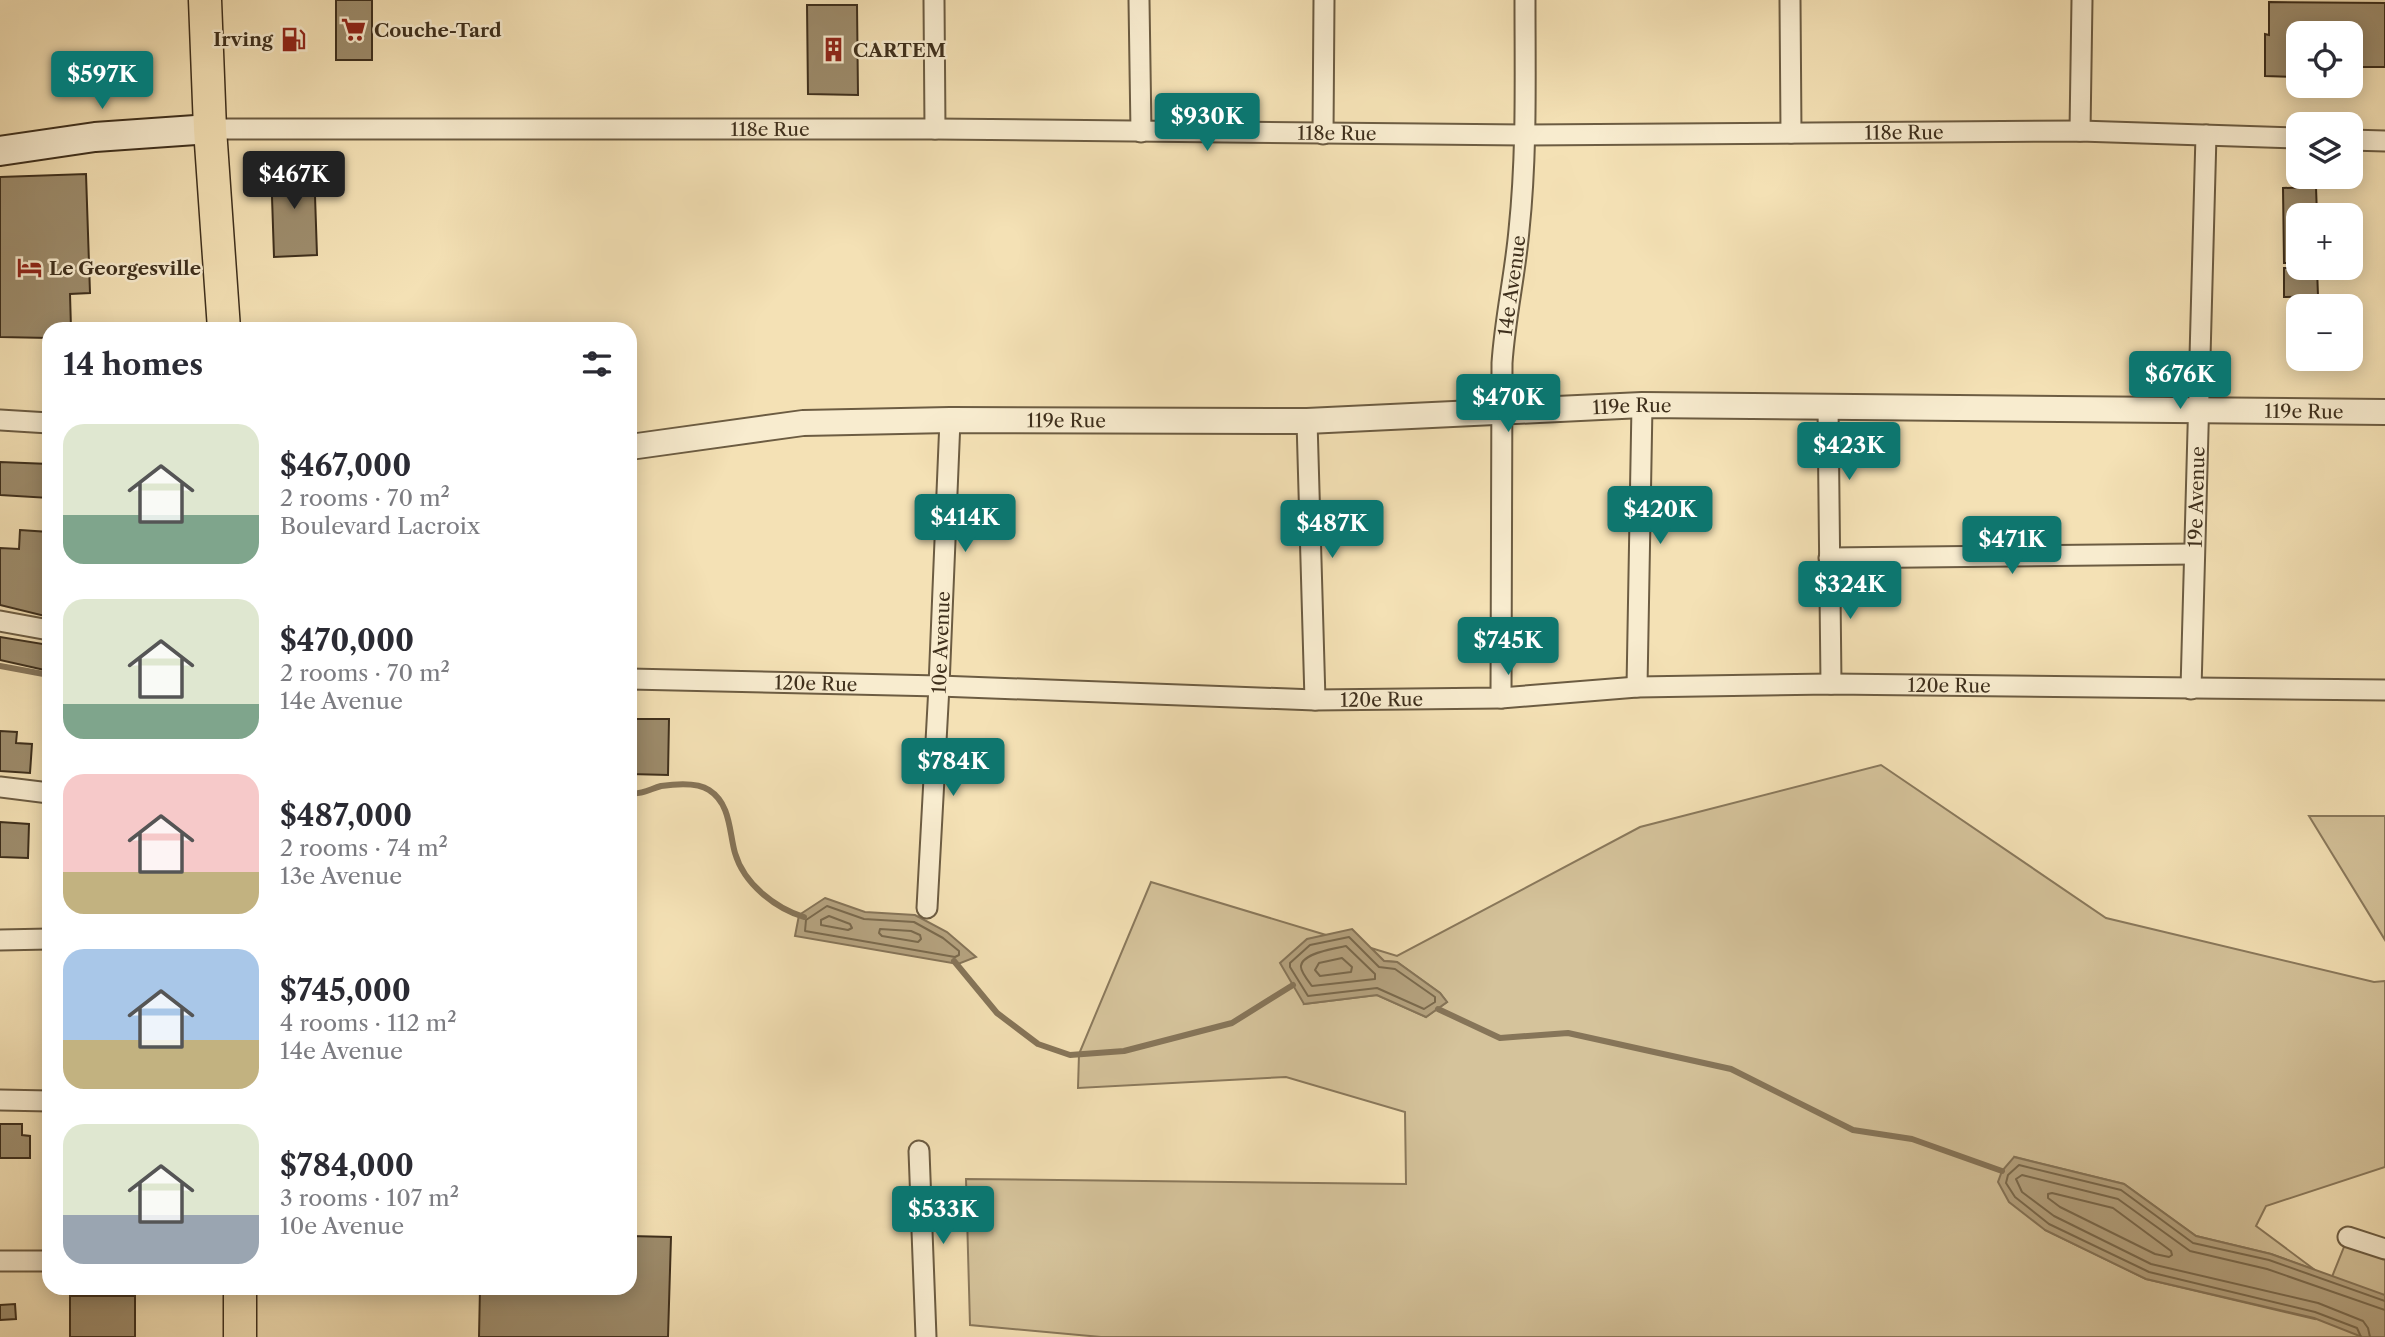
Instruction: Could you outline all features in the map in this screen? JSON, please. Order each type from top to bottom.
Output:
[{"type":"main road","points":[[205,0],[210,129],[224,322]]},
{"type":"main road","points":[[0,151],[95,136],[210,129]]},
{"type":"main road","points":[[240,1295],[240,1337]]},
{"type":"street","points":[[934,0],[935,129]]},
{"type":"street","points":[[1139,0],[1141,132]]},
{"type":"street","points":[[1323,134],[1324,0]]},
{"type":"street","name":"14e Avenue","points":[[1501,698],[1504,333],[1519,232],[1525,135],[1525,0]]},
{"type":"street","points":[[1790,0],[1791,133]]},
{"type":"street","points":[[2080,131],[2082,0]]},
{"type":"street","name":"118e Rue","points":[[210,129],[935,129],[1525,135],[2080,131],[2286,138]]},
{"type":"street","name":"19e Avenue","points":[[2191,689],[2206,135]]},
{"type":"street","points":[[2363,140],[2385,141]]},
{"type":"street","points":[[1637,687],[1642,405]]},
{"type":"street","name":"119e Rue","points":[[637,446],[803,423],[950,420],[1307,421],[1642,405],[2385,412]]},
{"type":"street","points":[[1829,407],[1830,684]]},
{"type":"street","points":[[0,420],[42,423]]},
{"type":"street","name":"10e Avenue","points":[[927,908],[950,420]]},
{"type":"street","points":[[1307,421],[1315,700]]},
{"type":"street","points":[[1829,558],[2194,554]]},
{"type":"street","points":[[0,621],[42,629]]},
{"type":"street","name":"120e Rue","points":[[637,679],[1315,700],[1501,698],[1637,687],[1830,684],[2385,690]]},
{"type":"street","points":[[0,788],[42,792]]},
{"type":"street","points":[[0,940],[42,939]]},
{"type":"street","points":[[0,1100],[42,1101]]},
{"type":"street","points":[[919,1151],[926,1337]]},
{"type":"street","points":[[2348,1237],[2385,1249]]},
{"type":"street","points":[[0,1261],[42,1261]]},
{"type":"shaded area","points":[[1881,765],[2106,918],[2374,982],[2385,981],[2385,1167],[2266,1206],[2256,1226],[2315,1270],[2271,1254],[2196,1236],[2124,1184],[2015,1157],[2045,1230],[2146,1279],[2315,1319],[2348,1237],[2385,1249],[2385,1337],[1101,1337],[970,1325],[966,1179],[1406,1184],[1405,1112],[1286,1077],[1078,1088],[1079,1054],[1151,882],[1326,935],[1304,1004],[1377,995],[1426,1017],[1447,1002],[1440,993],[1397,962],[1384,961],[1371,948],[1397,956],[1640,827]]},
{"type":"shaded area","points":[[2309,816],[2385,816],[2385,940]]},
{"type":"water","points":[[825,898],[865,912],[915,915],[947,932],[976,957],[958,964],[795,936],[799,915]]},
{"type":"water","points":[[1352,929],[1384,961],[1397,962],[1440,993],[1447,1002],[1426,1017],[1377,995],[1304,1004],[1280,963],[1307,939]]},
{"type":"water","points":[[2014,1157],[2124,1184],[2196,1236],[2271,1254],[2385,1295],[2385,1337],[2362,1337],[2314,1318],[2146,1279],[2045,1230],[2009,1202],[1998,1182],[2002,1171]]},
{"type":"building","name":"Couche-Tard","points":[[336,0],[372,0],[372,60],[336,60]]},
{"type":"building","points":[[2269,2],[2385,3],[2385,67],[2363,67],[2363,21],[2286,21],[2286,77],[2265,76],[2265,34],[2269,35]]},
{"type":"building","name":"CARTEM","points":[[807,5],[857,5],[858,95],[808,94]]},
{"type":"building","points":[[314,166],[317,255],[274,257],[271,167]]},
{"type":"building","points":[[86,174],[90,293],[70,294],[71,322],[42,322],[42,338],[0,337],[0,177]]},
{"type":"building","points":[[2283,188],[2316,189],[2317,203],[2286,203],[2286,263],[2284,263]]},
{"type":"building","points":[[2284,268],[2286,280],[2317,280],[2318,294],[2286,294],[2284,297]]},
{"type":"building","points":[[0,462],[42,464],[42,498],[0,495]]},
{"type":"building","points":[[20,530],[42,532],[42,615],[0,605],[0,548],[19,549]]},
{"type":"building","points":[[0,637],[42,644],[42,669],[0,660]]},
{"type":"building","points":[[637,719],[669,719],[668,775],[637,774]]},
{"type":"building","points":[[0,731],[17,732],[16,743],[32,744],[30,773],[0,771]]},
{"type":"building","points":[[0,822],[29,824],[28,858],[0,857]]},
{"type":"building","points":[[0,1124],[22,1124],[22,1135],[30,1136],[30,1158],[0,1158]]},
{"type":"building","points":[[637,1236],[671,1237],[668,1337],[479,1337],[480,1295],[637,1295]]},
{"type":"building","points":[[70,1296],[135,1296],[135,1337],[70,1337]]},
{"type":"building","points":[[15,1304],[16,1319],[0,1320],[0,1305]]},
{"type":"waterway","points":[[0,666],[42,674]]},
{"type":"waterway","points":[[637,793],[679,784],[709,790],[725,811],[735,853],[746,875],[772,901],[804,917]]},
{"type":"waterway","points":[[954,961],[997,1013],[1038,1044],[1070,1055],[1124,1051],[1232,1023],[1293,985]]},
{"type":"waterway","points":[[1438,1009],[1500,1038],[1568,1033],[1731,1069],[1853,1130],[1912,1139],[2002,1171]]},
{"type":"place","name":"Couche-Tard","points":[[354,30]]},
{"type":"place","name":"Irving","points":[[293,39]]},
{"type":"place","name":"CARTEM","points":[[833,50]]},
{"type":"place","name":"Le Georgesville","points":[[29,268]]}]
